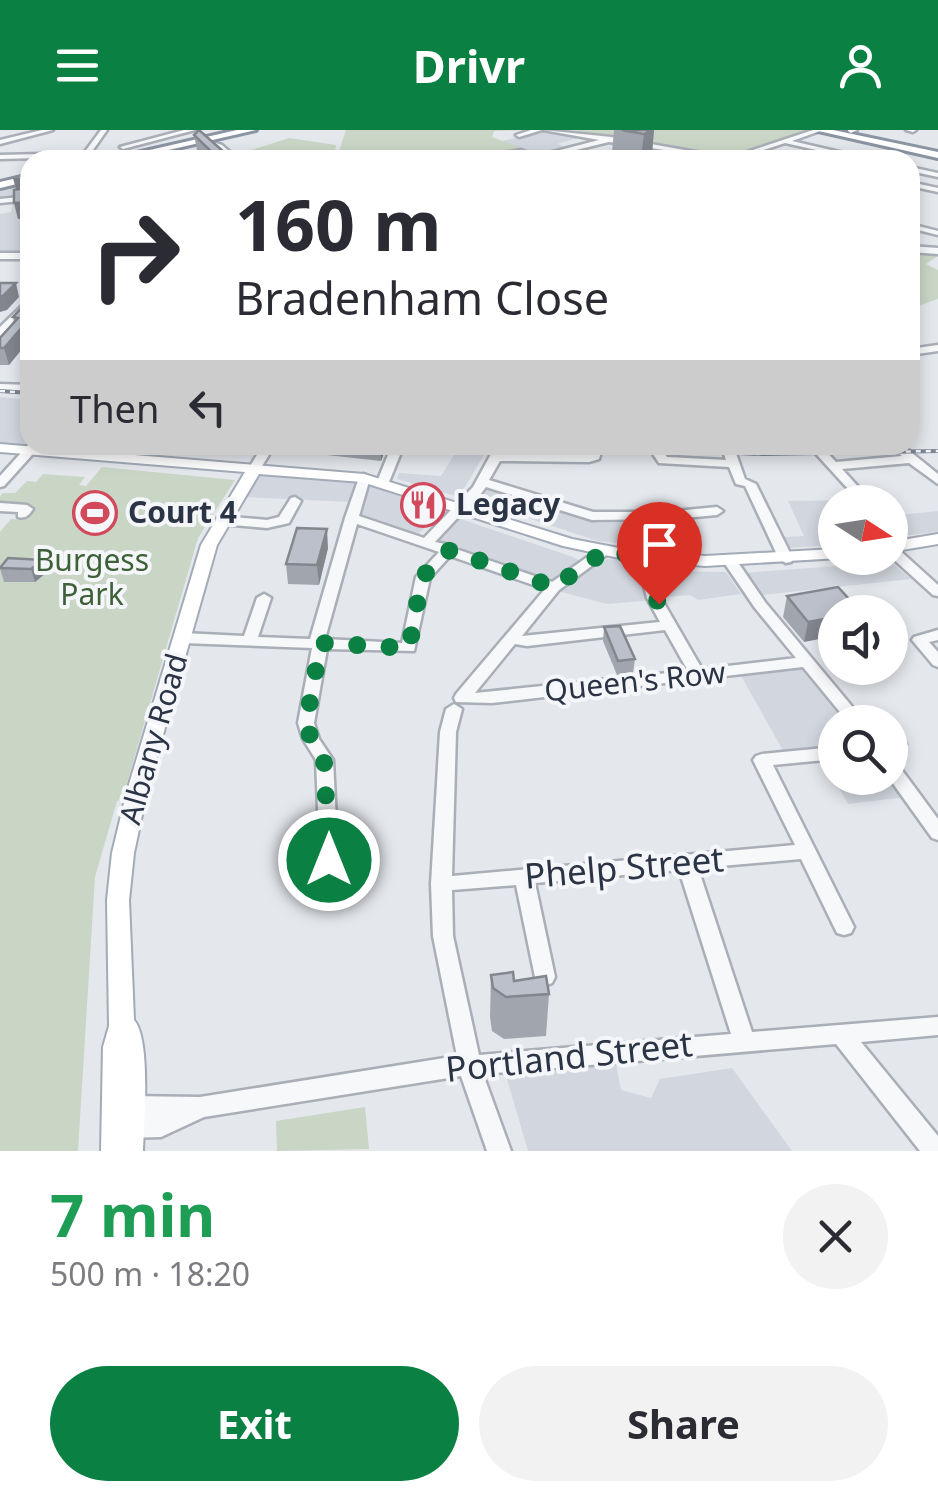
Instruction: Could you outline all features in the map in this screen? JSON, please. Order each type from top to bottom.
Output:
[{"type":"highway","points":[[200,141],[243,130]]},
{"type":"highway","points":[[158,150],[251,130]]},
{"type":"highway","points":[[819,130],[917,150]]},
{"type":"main road","points":[[111,455],[364,478],[605,551],[644,557],[786,560],[818,556]]},
{"type":"main road","name":"Albany Road","points":[[123,1128],[116,1047],[122,1026],[118,900],[123,852],[209,545],[255,468]]},
{"type":"main road","points":[[908,542],[938,539]]},
{"type":"street","points":[[0,142],[50,130]]},
{"type":"street","points":[[123,147],[192,130]]},
{"type":"street","points":[[518,136],[543,130],[562,138],[590,135],[680,150]]},
{"type":"street","points":[[755,150],[819,130]]},
{"type":"street","points":[[571,150],[614,138]]},
{"type":"street","points":[[200,141],[221,150]]},
{"type":"street","points":[[782,141],[825,150]]},
{"type":"street","points":[[0,333],[20,312]]},
{"type":"street","points":[[0,483],[26,455]]},
{"type":"street","points":[[255,468],[263,455]]},
{"type":"street","points":[[383,482],[394,455]]},
{"type":"street","points":[[428,542],[482,482],[496,455]]},
{"type":"street","points":[[551,455],[590,458],[595,455]]},
{"type":"street","points":[[660,455],[663,460],[734,464]]},
{"type":"street","points":[[731,455],[740,481],[750,484],[786,560]]},
{"type":"street","points":[[822,455],[852,485]]},
{"type":"street","points":[[907,455],[938,480]]},
{"type":"street","points":[[831,466],[911,458]]},
{"type":"street","points":[[329,860],[324,760],[306,723],[318,643],[364,478]]},
{"type":"street","points":[[482,482],[592,516],[665,516],[717,510]]},
{"type":"street","points":[[221,520],[267,524],[284,520],[296,501]]},
{"type":"street","points":[[0,507],[27,509],[23,514]]},
{"type":"street","points":[[352,513],[554,587]]},
{"type":"street","points":[[678,518],[694,560]]},
{"type":"street","points":[[184,638],[409,648],[422,577],[450,550]]},
{"type":"street","points":[[499,1151],[470,1065],[443,936],[441,884],[448,732],[458,703],[508,639],[554,587],[605,551]]},
{"type":"street","points":[[644,557],[654,598],[698,675]]},
{"type":"street","points":[[730,560],[760,605],[843,705]]},
{"type":"street","points":[[908,560],[938,592]]},
{"type":"street","points":[[250,640],[264,598]]},
{"type":"street","points":[[508,639],[527,642],[670,626]]},
{"type":"street","points":[[929,636],[920,643],[938,662]]},
{"type":"street","name":"Queen's Row","points":[[458,703],[808,662]]},
{"type":"street","points":[[818,755],[762,760],[844,927]]},
{"type":"street","points":[[908,792],[938,834]]},
{"type":"street","name":"Phelp Street","points":[[441,884],[806,851]]},
{"type":"street","points":[[686,864],[744,1041]]},
{"type":"street","points":[[524,877],[545,977]]},
{"type":"street","name":"Portland Street","points":[[123,1128],[160,1126],[202,1107],[470,1065],[938,1026]]},
{"type":"street","points":[[842,1034],[935,1151]]},
{"type":"shaded area","points":[[541,133],[585,136],[557,144],[571,149],[566,150],[524,150],[501,141]]},
{"type":"shaded area","points":[[20,182],[20,254],[0,253],[0,214],[11,212],[14,200],[0,201],[0,186]]},
{"type":"shaded area","points":[[0,397],[20,399],[20,445],[0,444]]},
{"type":"shaded area","points":[[454,455],[484,455],[459,497],[397,479],[399,473],[441,476]]},
{"type":"shaded area","points":[[261,472],[356,483],[349,502],[243,497]]},
{"type":"shaded area","points":[[368,486],[443,511],[418,534],[356,513]]},
{"type":"shaded area","points":[[489,489],[599,523],[669,521],[683,550],[598,541],[476,501]]},
{"type":"shaded area","points":[[788,501],[818,501],[818,546],[789,548],[784,537],[804,536]]},
{"type":"shaded area","points":[[938,511],[938,532],[908,535],[908,514]]},
{"type":"shaded area","points":[[458,518],[580,561],[550,580],[439,542]]},
{"type":"shaded area","points":[[607,559],[641,562],[653,600],[607,604],[558,591]]},
{"type":"shaded area","points":[[818,567],[818,575],[906,575],[911,579],[761,595],[743,573]]},
{"type":"shaded area","points":[[655,571],[726,572],[741,594],[698,600],[690,595],[666,597]]},
{"type":"shaded area","points":[[801,665],[811,668],[818,685],[824,685],[838,705],[818,705],[818,753],[786,756],[739,672]]},
{"type":"shaded area","points":[[843,795],[905,797],[848,804]]},
{"type":"shaded area","points":[[616,1064],[621,1090],[651,1098],[660,1079],[732,1068],[792,1151],[528,1151],[507,1079],[515,1071]]},
{"type":"green space","points":[[346,130],[530,130],[494,131],[492,137],[524,149],[518,150],[339,150]]},
{"type":"green space","points":[[574,130],[807,132],[747,150],[692,150]]},
{"type":"green space","points":[[289,138],[336,145],[335,150],[252,150]]},
{"type":"green space","points":[[920,253],[938,256],[926,264],[938,270],[938,299],[920,305]]},
{"type":"green space","name":"Burgess Park","points":[[102,467],[235,480],[198,538],[122,800],[117,801],[95,877],[78,1151],[0,1151],[0,532],[11,519],[22,520],[32,508],[0,504],[0,496],[15,493],[27,481],[36,482],[43,474],[85,477],[79,485],[86,486]]},
{"type":"green space","points":[[365,1107],[369,1149],[277,1151],[276,1121]]},
{"type":"building","points":[[199,130],[222,150],[210,150],[194,135]]},
{"type":"building","points":[[20,189],[20,203],[14,203],[14,190]]},
{"type":"building","points":[[0,283],[16,283],[0,297]]},
{"type":"building","points":[[20,310],[20,330],[0,348],[0,338],[18,318],[13,317]]},
{"type":"building","points":[[297,528],[327,529],[317,565],[286,564]]},
{"type":"building","points":[[8,558],[43,560],[31,569],[0,568]]},
{"type":"building","points":[[838,587],[845,595],[818,595],[818,620],[808,622],[787,596]]},
{"type":"building","points":[[620,626],[635,659],[618,661],[604,627]]},
{"type":"building","points":[[513,972],[514,981],[546,976],[549,994],[506,997],[493,988],[491,975]]},
{"type":"railway","points":[[0,391],[20,392]]},
{"type":"railway","points":[[920,451],[938,451]]},
{"type":"place","name":"Legacy","points":[[423,505]]},
{"type":"place","name":"Court 4","points":[[95,513]]},
{"type":"route","points":[[329,860],[324,760],[306,723],[321,643],[409,648],[422,577],[450,550],[554,587],[605,551],[644,557],[650,587],[659,604]]}]
